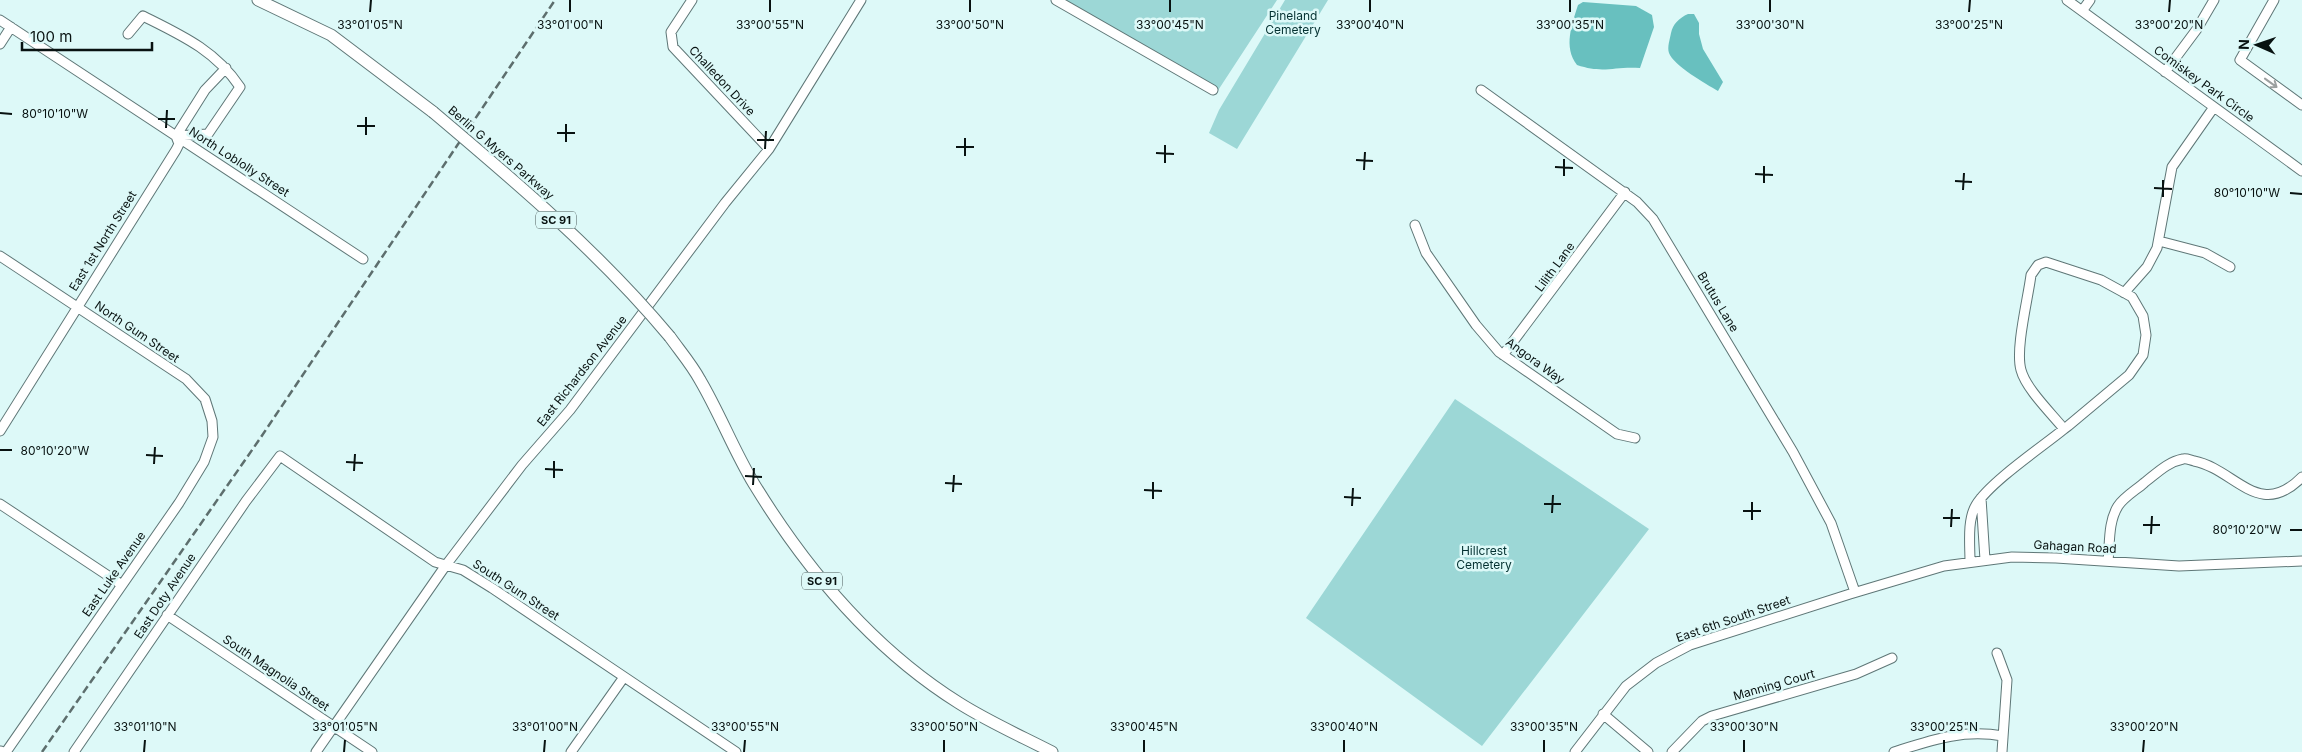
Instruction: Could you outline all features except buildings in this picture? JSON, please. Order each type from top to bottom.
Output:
[{"type":"main road","name":"Berlin G Myers Parkway","points":[[258,0],[331,35],[433,112],[600,261],[638,299],[670,337],[700,380],[754,484],[785,533],[820,579],[880,641],[918,673],[957,702],[998,726],[1052,752]]},
{"type":"street","name":"Challedon Drive","points":[[692,0],[671,32],[673,47],[769,149]]},
{"type":"street","name":"East Richardson Avenue","points":[[316,752],[446,565],[522,465],[570,410],[725,203],[769,149],[861,0]]},
{"type":"street","points":[[1056,0],[1213,90]]},
{"type":"street","name":"Comiskey Park Circle","points":[[2067,0],[2302,171]]},
{"type":"street","points":[[2082,11],[2090,0]]},
{"type":"street","points":[[2166,72],[2197,29],[2214,0]]},
{"type":"street","points":[[2274,0],[2240,60],[2302,106]]},
{"type":"street","points":[[128,34],[142,16],[190,40],[215,56],[240,87],[208,134],[176,136]]},
{"type":"street","name":"North Loblolly Street","points":[[0,20],[363,259]]},
{"type":"street","points":[[0,44],[11,28]]},
{"type":"street","name":"East 1st North Street","points":[[0,430],[176,150],[179,144],[176,136],[204,90],[226,68]]},
{"type":"street","name":"Brutus Lane","points":[[1480,90],[1625,192],[1652,219],[1793,452],[1832,523],[1853,593]]},
{"type":"street","points":[[2124,293],[2147,267],[2158,241],[2172,167],[2214,107]]},
{"type":"street","name":"Lilith Lane","points":[[1503,355],[1625,192]]},
{"type":"street","name":"Angora Way","points":[[1415,225],[1426,253],[1476,325],[1503,355],[1617,434],[1635,438]]},
{"type":"street","points":[[2158,241],[2206,253],[2230,267]]},
{"type":"street","name":"North Gum Street","points":[[0,256],[186,379],[205,399]]},
{"type":"street","points":[[1970,562],[1970,527],[1975,506],[1990,489],[2064,429],[2129,374],[2143,355],[2146,335],[2143,316],[2132,297],[2101,280],[2046,262],[2038,265],[2031,275],[2020,358],[2021,372],[2028,384],[2064,429]]},
{"type":"street","name":"East Luke Avenue","points":[[6,752],[179,503],[204,462],[213,438],[212,421],[205,399]]},
{"type":"street","name":"South Gum Street","points":[[280,456],[435,562],[463,570],[492,588],[736,752]]},
{"type":"street","name":"East Doty Avenue","points":[[74,752],[255,488],[280,456]]},
{"type":"street","points":[[2108,561],[2111,520],[2119,504],[2165,466],[2184,458],[2203,463],[2248,489],[2261,493],[2280,494],[2292,487],[2302,476]]},
{"type":"street","points":[[1982,498],[1986,560]]},
{"type":"street","points":[[0,504],[122,585]]},
{"type":"street","name":"Gahagan Road","points":[[1853,593],[1944,566],[2012,557],[2179,566],[2302,561]]},
{"type":"street","name":"East 6th South Street","points":[[1575,752],[1626,686],[1656,663],[1690,645],[1853,593]]},
{"type":"street","name":"South Magnolia Street","points":[[167,616],[372,752]]},
{"type":"street","points":[[1997,653],[2007,680],[2002,752]]},
{"type":"street","name":"Manning Court","points":[[1672,752],[1702,721],[1712,716],[1856,674],[1892,658]]},
{"type":"street","points":[[571,752],[624,677]]},
{"type":"street","points":[[1603,714],[1648,752]]},
{"type":"street","points":[[1894,752],[1924,742],[1964,733],[2002,736]]},
{"type":"green space","points":[[1063,0],[1277,0],[1215,95]]},
{"type":"green space","name":"Pineland Cemetery","points":[[1285,0],[1328,0],[1237,149],[1209,133],[1219,110]]},
{"type":"green space","name":"Hillcrest Cemetery","points":[[1455,399],[1649,529],[1482,746],[1306,618]]},
{"type":"shaded area","points":[[1583,2],[1636,6],[1652,15],[1654,27],[1640,68],[1595,69],[1577,65],[1570,51],[1570,35],[1578,5]]},
{"type":"shaded area","points":[[1688,14],[1694,14],[1699,23],[1699,34],[1703,49],[1723,82],[1718,91],[1683,68],[1669,53],[1668,48],[1673,27],[1679,19]]},
{"type":"railway","points":[[42,752],[259,440],[555,0]]}]
